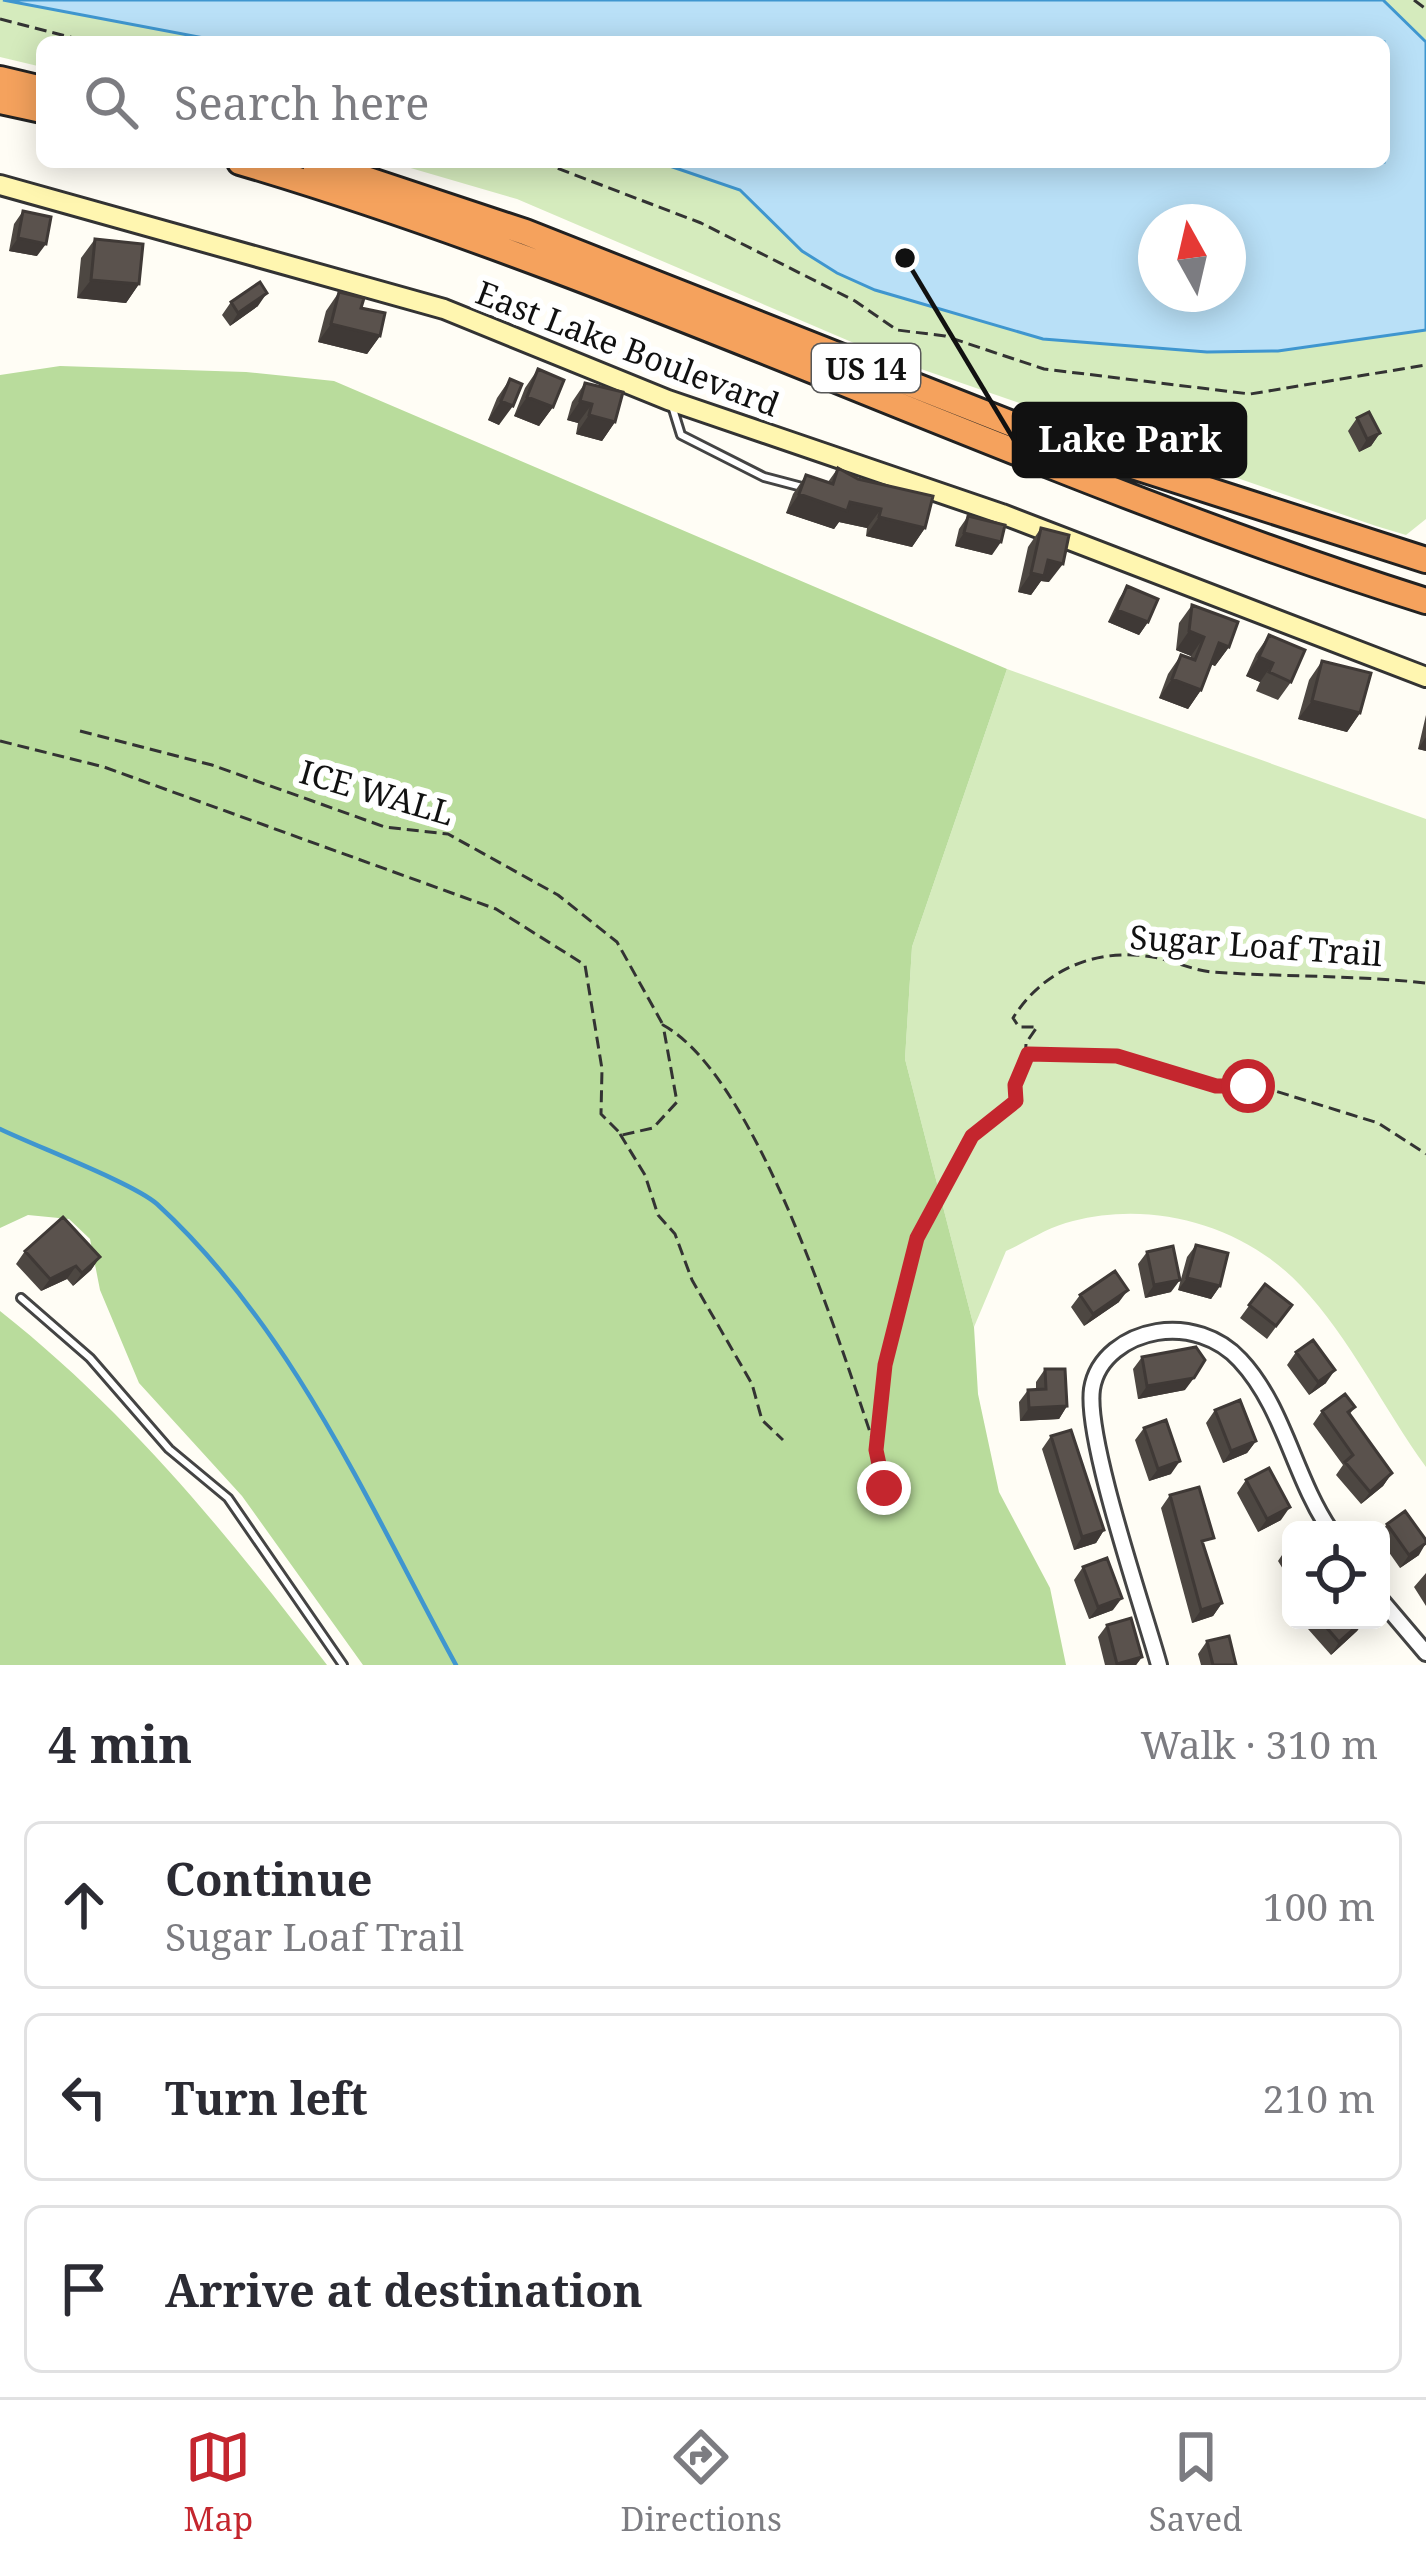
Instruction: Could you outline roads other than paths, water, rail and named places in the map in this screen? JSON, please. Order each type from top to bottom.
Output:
[{"type":"highway","points":[[0,80],[36,88]]},
{"type":"highway","points":[[0,101],[36,109]]},
{"type":"highway","name":"US 14","points":[[259,168],[519,252],[1124,494],[1418,598]]},
{"type":"highway","name":"US 14","points":[[332,168],[525,232],[1055,441],[1425,557]]},
{"type":"street","name":"East Lake Boulevard","points":[[0,185],[444,309],[668,400],[1002,514],[1426,677]]},
{"type":"street","points":[[1418,598],[1425,557]]},
{"type":"street","points":[[1160,1665],[1094,1426],[1092,1390],[1114,1351],[1133,1339],[1179,1330],[1214,1339],[1240,1359],[1265,1396],[1326,1521]]},
{"type":"street","points":[[1390,1611],[1426,1653]]},
{"type":"lane","points":[[668,400],[681,435],[764,477],[803,487]]},
{"type":"lane","points":[[21,1298],[90,1358],[169,1449],[228,1498],[343,1665]]},
{"type":"water","points":[[3,0],[1383,0],[1426,42],[1426,330],[1278,351],[1207,352],[1043,339],[875,290],[802,251],[740,190],[676,168],[1390,168],[1390,36],[193,36]]},
{"type":"waterway","points":[[0,1129],[145,1195],[206,1253],[289,1363],[325,1422],[456,1665]]},
{"type":"place","name":"Lake Park","points":[[905,258]]}]
